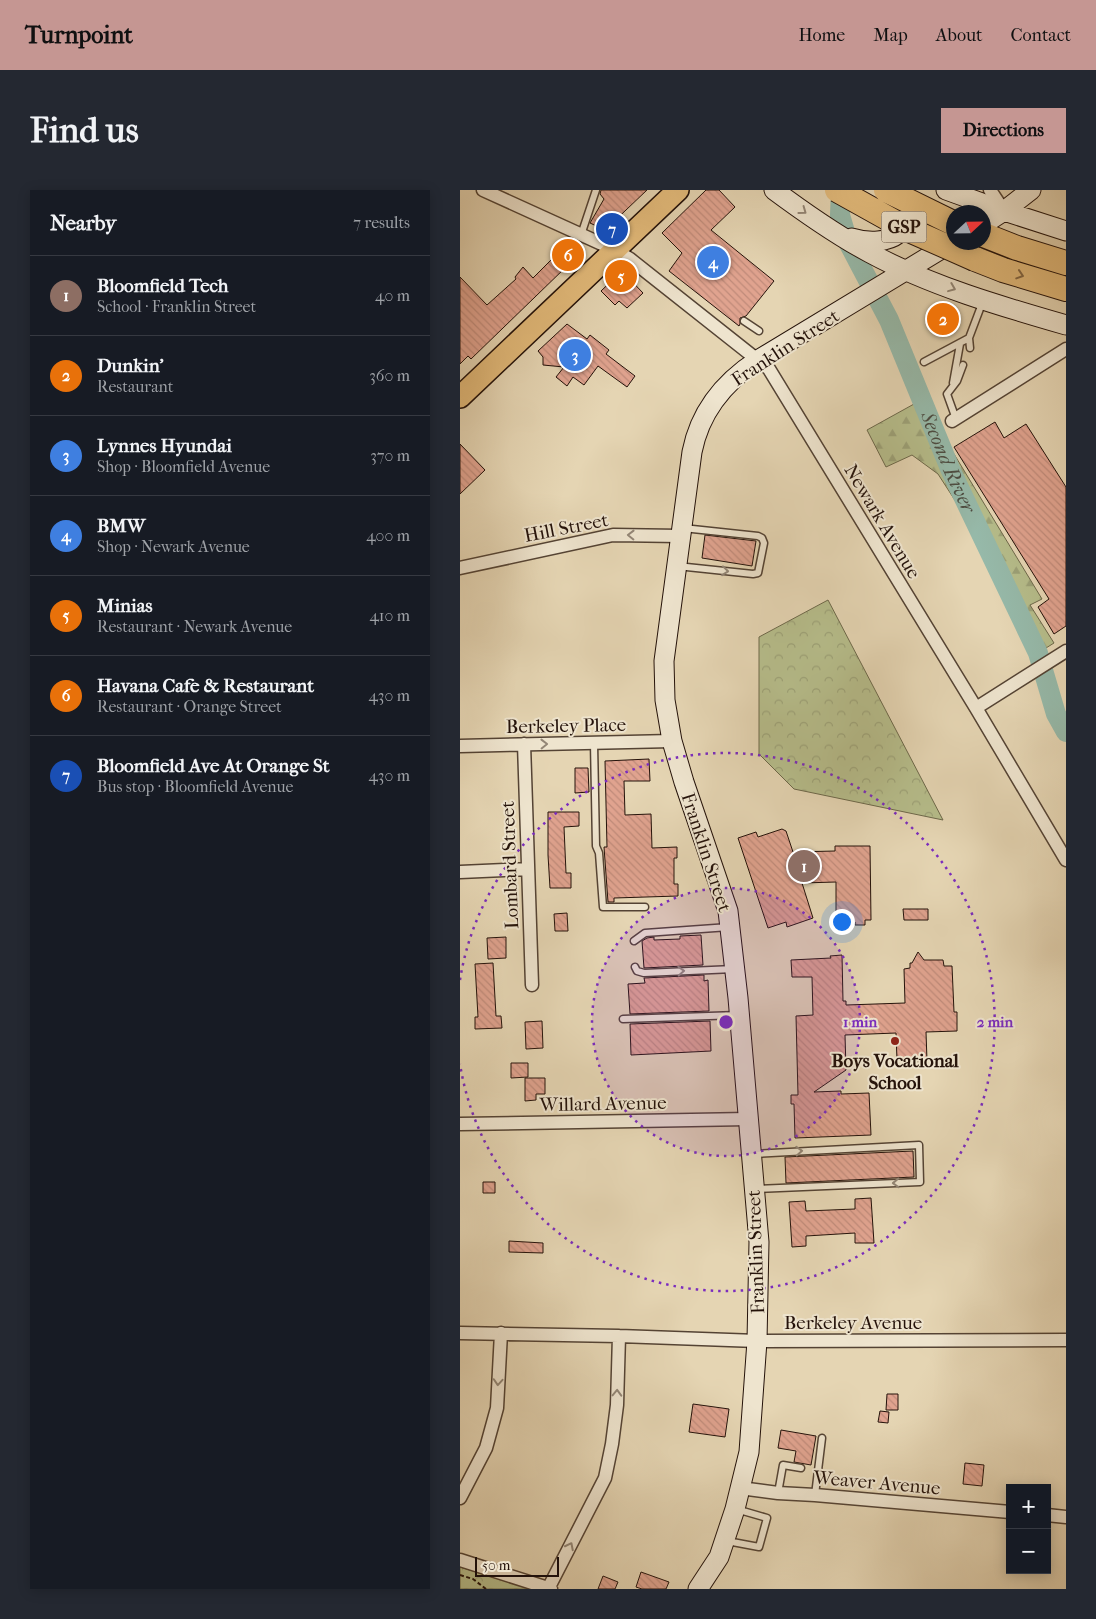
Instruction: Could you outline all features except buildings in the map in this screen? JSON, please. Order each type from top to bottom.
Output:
[{"type":"highway","name":"GSP","points":[[837,190],[901,226],[975,259],[1066,289]]},
{"type":"highway","name":"GSP","points":[[886,190],[946,219]]},
{"type":"highway","points":[[991,235],[1066,263]]},
{"type":"main road","points":[[462,392],[678,190]]},
{"type":"main road","points":[[774,190],[832,231],[867,247],[906,270],[984,300],[1066,326]]},
{"type":"main road","points":[[867,247],[876,242],[895,237],[904,229],[908,219],[907,208],[899,190]]},
{"type":"main road","points":[[946,190],[1066,232]]},
{"type":"main road","points":[[991,228],[1004,211],[1031,190]]},
{"type":"main road","name":"Franklin Street","points":[[698,1589],[720,1557],[750,1452],[758,1341],[759,1242],[735,969],[728,911],[684,782],[672,741],[665,700],[664,661],[692,452],[702,420],[729,382],[758,360],[946,247]]},
{"type":"street","points":[[990,190],[1004,211]]},
{"type":"street","name":"Newark Avenue","points":[[491,192],[615,250],[630,259],[769,369],[976,708],[1066,860]]},
{"type":"street","points":[[953,420],[1066,349]]},
{"type":"street","name":"Hill Street","points":[[460,568],[613,534],[681,532]]},
{"type":"street","points":[[976,708],[1066,652]]},
{"type":"street","name":"Berkeley Place","points":[[460,746],[672,741]]},
{"type":"street","name":"Lombard Street","points":[[524,744],[532,985]]},
{"type":"street","points":[[460,872],[528,870]]},
{"type":"street","name":"Willard Avenue","points":[[460,1124],[748,1119]]},
{"type":"street","name":"Berkeley Avenue","points":[[460,1332],[758,1341],[1066,1340]]},
{"type":"street","points":[[460,1498],[486,1448],[497,1408],[501,1333]]},
{"type":"street","points":[[460,1560],[549,1589],[605,1478],[612,1444],[616,1405],[619,1336]]},
{"type":"street","name":"Weaver Avenue","points":[[740,1488],[778,1493],[1006,1512]]},
{"type":"street","points":[[1051,1516],[1066,1517]]},
{"type":"lane","points":[[581,235],[596,190]]},
{"type":"lane","points":[[970,348],[969,338],[984,300]]},
{"type":"lane","points":[[744,321],[759,331]]},
{"type":"lane","points":[[924,362],[969,338]]},
{"type":"lane","points":[[953,384],[960,344]]},
{"type":"lane","points":[[953,420],[947,394],[956,381],[963,365]]},
{"type":"lane","points":[[676,566],[758,573],[764,543],[762,538],[758,536],[681,532]]},
{"type":"lane","points":[[594,743],[596,846],[599,853],[603,907],[645,908]]},
{"type":"lane","points":[[634,941],[645,933],[730,926]]},
{"type":"lane","points":[[635,967],[637,971],[644,973],[735,969]]},
{"type":"lane","points":[[623,1019],[739,1014]]},
{"type":"lane","points":[[751,1154],[918,1145],[920,1182],[754,1189]]},
{"type":"lane","points":[[815,1495],[822,1438]]},
{"type":"lane","points":[[778,1493],[783,1465],[801,1468]]},
{"type":"lane","points":[[725,1541],[759,1547],[767,1518],[735,1509]]},
{"type":"path","points":[[460,1575],[473,1580],[486,1589]]},
{"type":"green space","points":[[914,404],[954,454],[1042,599],[1030,605],[1054,643],[1038,653],[994,561],[938,474],[912,455],[886,467],[867,430]]},
{"type":"green space","points":[[828,600],[943,820],[794,789],[759,754],[759,637]]},
{"type":"green space","points":[[460,1567],[531,1589],[460,1589]]},
{"type":"waterway","name":"Second River","points":[[841,190],[840,215],[848,242],[889,320],[951,471],[1038,653],[1056,714],[1066,732]]},
{"type":"place","name":"Bloomfield Ave At Orange St","points":[[612,229]]},
{"type":"place","name":"Havana Cafe & Restaurant","points":[[568,255]]},
{"type":"place","name":"BMW","points":[[713,262]]},
{"type":"place","name":"Minias","points":[[621,276]]},
{"type":"place","name":"Dunkin'","points":[[943,319]]},
{"type":"place","name":"Lynnes Hyundai","points":[[575,355]]},
{"type":"place","name":"Bloomfield Tech","points":[[804,866]]},
{"type":"place","name":"Boys Vocational School","points":[[895,1041]]}]
